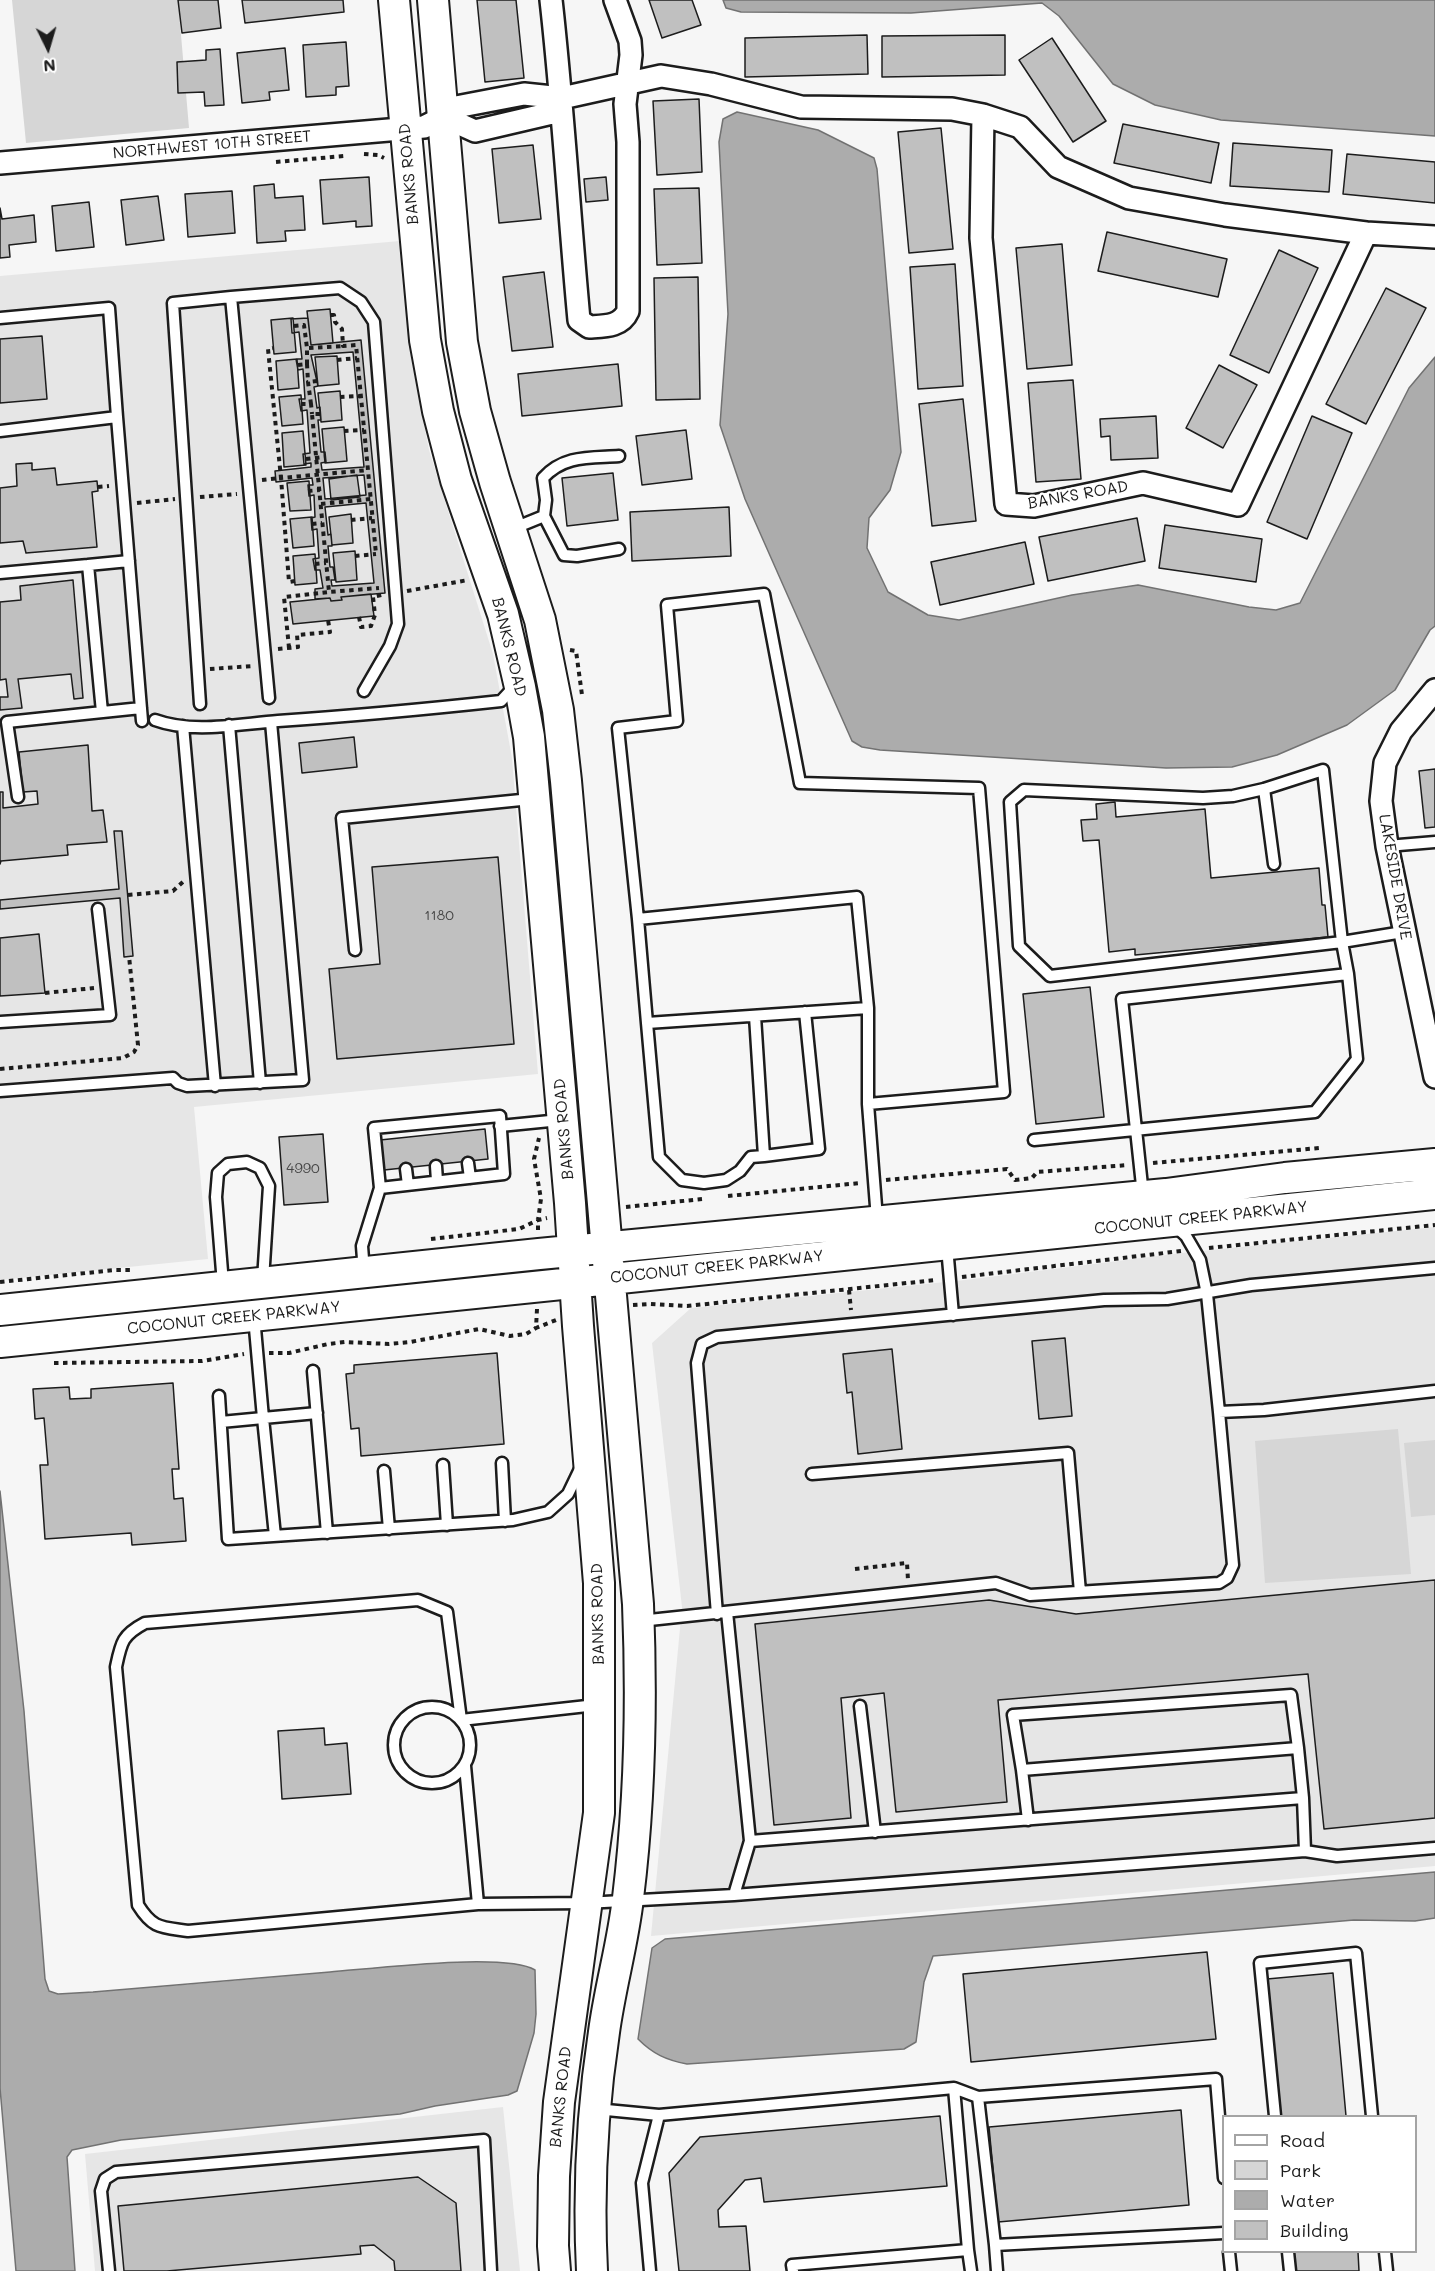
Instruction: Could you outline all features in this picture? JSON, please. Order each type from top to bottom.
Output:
[{"type":"street","name":"BANKS ROAD","points":[[394,0],[424,124],[475,411],[495,482],[540,620],[558,710],[639,1621],[641,1675],[637,1818],[628,1900],[604,2031],[594,2109],[591,2171],[592,2271]]},
{"type":"street","name":"BANKS ROAD","points":[[433,0],[424,124],[425,340],[438,411],[456,480],[503,614],[529,737],[563,1119],[599,1583],[599,1813],[559,2102],[554,2176],[555,2271]]},
{"type":"street","points":[[551,0],[562,98],[579,320],[589,327],[616,324],[625,318],[628,311],[628,142],[625,104],[631,55],[630,41],[615,0]]},
{"type":"street","points":[[424,124],[475,131],[552,113],[562,98],[661,76],[711,84],[801,107],[952,109],[983,115],[1020,128],[1058,167],[1129,198],[1225,215],[1366,233],[1435,237]]},
{"type":"street","name":"BANKS ROAD","points":[[983,115],[981,238],[1006,504],[1034,506],[1143,483],[1238,505],[1366,233]]},
{"type":"street","name":"NORTHWEST 10TH STREET","points":[[0,163],[424,124]]},
{"type":"street","name":"LAKESIDE DRIVE","points":[[1435,690],[1401,731],[1384,763],[1381,801],[1403,932],[1435,1077]]},
{"type":"street","name":"COCONUT CREEK PARKWAY","points":[[0,1310],[573,1251],[1143,1196],[1285,1178],[1435,1164]]},
{"type":"street","name":"COCONUT CREEK PARKWAY","points":[[0,1342],[1435,1194]]},
{"type":"lane","points":[[200,705],[172,303],[231,297],[340,288],[361,302],[374,322],[398,624],[390,646],[364,691]]},
{"type":"lane","points":[[231,297],[269,698]]},
{"type":"lane","points":[[0,318],[109,308],[142,721]]},
{"type":"lane","points":[[0,431],[117,417]]},
{"type":"lane","points":[[619,456],[579,459],[554,466],[543,478],[546,501],[544,516],[564,555],[577,556],[619,549]]},
{"type":"lane","points":[[511,529],[544,516]]},
{"type":"lane","points":[[0,573],[129,561]]},
{"type":"lane","points":[[88,565],[102,712]]},
{"type":"lane","points":[[805,1012],[819,1149],[751,1157],[740,1171],[726,1180],[704,1183],[682,1180],[659,1157],[618,728],[677,721],[667,605],[764,594],[800,783],[979,788],[1004,1092],[868,1104]]},
{"type":"lane","points":[[155,720],[183,726],[229,725],[390,713],[501,701],[513,688]]},
{"type":"lane","points":[[18,797],[8,722],[141,708]]},
{"type":"lane","points":[[0,1092],[173,1078],[178,1083],[187,1086],[303,1080],[272,722]]},
{"type":"lane","points":[[229,725],[260,1083]]},
{"type":"lane","points":[[183,726],[215,1086]]},
{"type":"lane","points":[[1034,1140],[1315,1112],[1357,1059],[1348,974],[1342,942],[1323,770],[1264,789],[1233,796],[1203,798],[1024,790],[1010,802],[1019,946],[1050,976],[1342,942],[1403,932]]},
{"type":"lane","points":[[1264,789],[1274,864]]},
{"type":"lane","points":[[355,950],[342,819],[534,799]]},
{"type":"lane","points":[[1387,846],[1435,842]]},
{"type":"lane","points":[[638,919],[857,897],[868,1008],[868,1104],[877,1222]]},
{"type":"lane","points":[[0,1022],[110,1015],[98,909]]},
{"type":"lane","points":[[1143,1196],[1122,999],[1348,974]]},
{"type":"lane","points":[[647,1023],[868,1008]]},
{"type":"lane","points":[[755,1016],[765,1156]]},
{"type":"lane","points":[[364,1272],[362,1246],[380,1188],[374,1128],[403,1131],[432,1128],[464,1119],[500,1116],[504,1173],[380,1188]]},
{"type":"lane","points":[[464,1119],[465,1131]]},
{"type":"lane","points":[[500,1126],[563,1119]]},
{"type":"lane","points":[[224,1287],[216,1197],[218,1173],[228,1164],[247,1162],[260,1168],[269,1186],[263,1283]]},
{"type":"lane","points":[[468,1163],[470,1178]]},
{"type":"lane","points":[[436,1166],[437,1181]]},
{"type":"lane","points":[[406,1169],[408,1185]]},
{"type":"lane","points":[[639,1621],[996,1583],[1030,1595],[1219,1583],[1227,1578],[1233,1565],[1207,1294],[1200,1260],[1195,1249],[1186,1236],[1169,1221]]},
{"type":"lane","points":[[947,1244],[953,1315]]},
{"type":"lane","points":[[735,1895],[750,1841],[722,1613],[697,1363],[702,1344],[717,1337],[1104,1300],[1167,1299],[1251,1286],[1435,1268]]},
{"type":"lane","points":[[254,1316],[275,1536]]},
{"type":"lane","points":[[313,1371],[327,1533]]},
{"type":"lane","points":[[1220,1412],[1264,1410],[1435,1391]]},
{"type":"lane","points":[[219,1396],[228,1539],[505,1521],[548,1512],[568,1494],[588,1454]]},
{"type":"lane","points":[[221,1422],[317,1413]]},
{"type":"lane","points":[[813,1474],[1068,1454],[1080,1592]]},
{"type":"lane","points":[[502,1463],[505,1521]]},
{"type":"lane","points":[[443,1465],[447,1525]]},
{"type":"lane","points":[[384,1471],[389,1528]]},
{"type":"lane","points":[[461,1720],[447,1612],[418,1600],[145,1623],[129,1631],[122,1643],[116,1667],[138,1905],[148,1921],[164,1928],[188,1931],[478,1904],[585,1903],[735,1895],[1305,1851],[1337,1856],[1435,1848]]},
{"type":"lane","points":[[1028,1820],[1013,1715],[1291,1695],[1298,1748],[1305,1851]]},
{"type":"lane","points":[[461,1720],[599,1704]]},
{"type":"lane","points":[[860,1706],[875,1832]]},
{"type":"lane","points":[[465,1766],[450,1780],[430,1784],[411,1778],[403,1771],[394,1753],[395,1733],[400,1724],[415,1711],[435,1707],[454,1713],[467,1728],[471,1747],[465,1766],[478,1904]]},
{"type":"lane","points":[[1022,1770],[1298,1748]]},
{"type":"lane","points":[[750,1841],[1302,1798]]},
{"type":"lane","points":[[1275,2115],[1260,1963],[1356,1953],[1372,2115]]},
{"type":"lane","points":[[594,2109],[659,2115],[954,2088],[978,2097],[1216,2079],[1222,2153]]},
{"type":"lane","points":[[954,2088],[970,2271]]},
{"type":"lane","points":[[978,2097],[997,2271]]},
{"type":"lane","points":[[650,2271],[642,2183],[659,2115]]},
{"type":"lane","points":[[109,2271],[101,2191],[105,2179],[116,2172],[484,2140],[491,2271]]},
{"type":"lane","points":[[994,2245],[1222,2233]]},
{"type":"lane","points":[[793,2271],[792,2265],[968,2250]]},
{"type":"lane","points":[[1229,2253],[1231,2271]]},
{"type":"lane","points":[[1288,2253],[1290,2271]]},
{"type":"lane","points":[[1385,2253],[1387,2271]]},
{"type":"path","points":[[276,162],[364,154],[384,158]]},
{"type":"path","points":[[330,315],[334,315],[335,322],[342,329],[343,346]]},
{"type":"path","points":[[294,326],[307,325],[308,382],[328,592]]},
{"type":"path","points":[[307,348],[356,345],[377,566]]},
{"type":"path","points":[[273,348],[268,348],[284,506],[289,582],[295,581]]},
{"type":"path","points":[[337,360],[357,358]]},
{"type":"path","points":[[298,365],[307,364]]},
{"type":"path","points":[[308,382],[317,381]]},
{"type":"path","points":[[272,384],[278,384]]},
{"type":"path","points":[[340,397],[361,396]]},
{"type":"path","points":[[301,404],[311,404]]},
{"type":"path","points":[[312,414],[320,414]]},
{"type":"path","points":[[275,422],[281,421]]},
{"type":"path","points":[[344,431],[364,430]]},
{"type":"path","points":[[276,440],[282,440]]},
{"type":"path","points":[[306,459],[324,457]]},
{"type":"path","points":[[281,478],[342,475],[368,470]]},
{"type":"path","points":[[98,487],[109,486]]},
{"type":"path","points":[[308,491],[320,490]]},
{"type":"path","points":[[321,504],[371,499]]},
{"type":"path","points":[[284,506],[289,505]]},
{"type":"path","points":[[351,520],[372,518]]},
{"type":"path","points":[[312,524],[322,523]]},
{"type":"path","points":[[323,541],[332,540]]},
{"type":"path","points":[[286,544],[292,543]]},
{"type":"path","points":[[355,556],[376,554]]},
{"type":"path","points":[[315,564],[326,563]]},
{"type":"path","points":[[327,575],[335,573]]},
{"type":"path","points":[[378,577],[380,595]]},
{"type":"path","points":[[359,617],[361,627],[371,626],[375,615],[373,597],[474,579]]},
{"type":"path","points":[[289,648],[284,597],[379,588]]},
{"type":"path","points":[[335,592],[336,600]]},
{"type":"path","points":[[265,650],[298,647],[297,635],[330,632],[328,620]]},
{"type":"path","points":[[198,670],[266,664]]},
{"type":"path","points":[[128,896],[173,891],[196,871]]},
{"type":"path","points":[[0,1069],[123,1058],[134,1052],[138,1045],[129,956]]},
{"type":"path","points":[[45,993],[107,986]]},
{"type":"path","points":[[720,1197],[1007,1169],[1015,1180],[1032,1178],[1037,1172],[1323,1148]]},
{"type":"path","points":[[603,1209],[708,1198]]},
{"type":"path","points":[[611,1308],[649,1304],[687,1306],[849,1290],[1195,1249],[1435,1225]]},
{"type":"path","points":[[849,1290],[853,1324]]},
{"type":"path","points":[[855,1569],[907,1563],[908,1581]]},
{"type":"shaded area","points":[[400,241],[411,357],[429,450],[493,654],[512,758],[538,1074],[194,1107],[208,1259],[0,1280],[0,276]]},
{"type":"shaded area","points":[[1435,1227],[1435,1866],[651,1936],[682,1607],[652,1343],[691,1308],[965,1280],[1182,1253]]},
{"type":"shaded area","points":[[503,2107],[520,2271],[95,2271],[85,2154]]},
{"type":"green space","points":[[12,0],[178,0],[189,128],[26,143]]},
{"type":"green space","points":[[1398,1429],[1411,1574],[1265,1583],[1255,1441]]},
{"type":"green space","points":[[1435,1440],[1435,1515],[1411,1517],[1404,1443]]},
{"type":"water","points":[[723,0],[1435,0],[1435,136],[1221,120],[1155,105],[1113,84],[1059,16],[1042,3],[911,13],[741,12],[726,8]]},
{"type":"water","points":[[737,112],[818,130],[874,158],[877,169],[901,452],[890,490],[869,518],[867,548],[888,592],[928,615],[959,620],[1072,595],[1138,585],[1249,607],[1276,610],[1300,603],[1409,388],[1435,357],[1435,626],[1430,630],[1395,690],[1347,725],[1277,755],[1232,767],[1166,768],[880,750],[862,747],[852,741],[745,499],[720,425],[728,314],[719,142],[723,119]]},
{"type":"water","points":[[0,1491],[24,1711],[45,1979],[49,1991],[58,1994],[93,1992],[436,1963],[496,1962],[519,1965],[535,1970],[536,2014],[534,2033],[517,2091],[508,2095],[435,2106],[400,2114],[121,2140],[72,2150],[67,2157],[75,2271],[16,2271],[0,2088]]},
{"type":"water","points":[[1435,1872],[1435,1918],[1415,1921],[1354,1920],[933,1956],[924,1982],[916,2042],[904,2049],[687,2064],[660,2056],[638,2039],[652,1948],[665,1939]]},
{"type":"building","points":[[178,0],[218,0],[221,28],[182,33]]},
{"type":"building","points":[[242,0],[343,0],[344,12],[245,23]]},
{"type":"building","points":[[477,0],[516,0],[524,78],[485,82]]},
{"type":"building","points":[[649,0],[692,0],[701,25],[662,38]]},
{"type":"building","points":[[867,35],[868,74],[745,77],[745,38]]},
{"type":"building","points":[[1005,35],[1005,75],[882,77],[882,36]]},
{"type":"building","points":[[1052,38],[1106,121],[1073,142],[1019,60]]},
{"type":"building","points":[[346,42],[349,86],[336,87],[336,95],[306,97],[303,45]]},
{"type":"building","points":[[285,48],[289,90],[269,92],[270,100],[242,103],[237,53]]},
{"type":"building","points":[[220,49],[224,105],[205,106],[204,92],[178,93],[177,62],[206,60],[206,50]]},
{"type":"building","points":[[699,99],[702,172],[657,175],[653,101]]},
{"type":"building","points":[[1123,124],[1219,143],[1211,183],[1114,163]]},
{"type":"building","points":[[941,128],[953,249],[909,253],[898,132]]},
{"type":"building","points":[[1233,143],[1332,150],[1329,192],[1230,186]]},
{"type":"building","points":[[533,145],[541,219],[499,223],[492,149]]},
{"type":"building","points":[[1347,154],[1435,162],[1435,203],[1343,194]]},
{"type":"building","points":[[369,177],[372,226],[356,227],[356,221],[323,224],[320,180]]},
{"type":"building","points":[[606,177],[608,200],[586,202],[584,179]]},
{"type":"building","points":[[274,184],[275,198],[303,196],[305,230],[285,231],[286,241],[257,243],[254,186]]},
{"type":"building","points":[[699,188],[702,263],[657,265],[654,189]]},
{"type":"building","points":[[232,191],[235,233],[188,237],[185,194]]},
{"type":"building","points":[[158,196],[164,240],[126,245],[121,200]]},
{"type":"building","points":[[89,202],[94,247],[56,251],[52,206]]},
{"type":"building","points":[[0,208],[2,219],[34,215],[36,242],[9,245],[10,257],[0,258]]},
{"type":"building","points":[[1107,232],[1227,259],[1218,297],[1098,271]]},
{"type":"building","points":[[1062,244],[1072,365],[1027,369],[1016,248]]},
{"type":"building","points":[[1279,250],[1318,268],[1269,373],[1230,355]]},
{"type":"building","points":[[955,264],[963,386],[918,389],[910,267]]},
{"type":"building","points":[[544,272],[553,347],[512,351],[503,277]]},
{"type":"building","points":[[698,277],[700,399],[656,400],[654,278]]},
{"type":"building","points":[[1386,288],[1426,308],[1366,424],[1326,404]]},
{"type":"building","points":[[330,309],[333,343],[311,345],[307,311]]},
{"type":"building","points":[[293,318],[296,352],[274,354],[271,320]]},
{"type":"building","points":[[308,318],[311,345],[361,340],[385,593],[341,597],[342,600],[331,601],[330,598],[315,599],[315,589],[323,588],[320,570],[315,570],[313,559],[319,558],[317,529],[312,530],[311,518],[315,517],[314,495],[309,496],[308,485],[313,485],[312,478],[276,482],[275,471],[311,467],[311,463],[304,464],[303,454],[310,453],[307,410],[301,411],[299,399],[305,399],[303,369],[298,370],[296,359],[302,359],[299,332],[292,333],[291,319]],"holes":[[[353,352],[364,467],[322,470],[321,463],[326,462],[325,452],[321,452],[318,420],[321,420],[320,407],[317,408],[314,387],[318,386],[311,355]],[[364,475],[366,495],[325,499],[323,478]],[[366,503],[374,583],[332,586],[331,580],[335,580],[333,567],[330,567],[328,546],[332,546],[331,534],[328,535],[325,507]]]},
{"type":"building","points":[[42,336],[47,399],[0,403],[0,339]]},
{"type":"building","points":[[337,356],[339,384],[318,386],[315,357]]},
{"type":"building","points":[[297,359],[299,388],[278,390],[276,361]]},
{"type":"building","points":[[618,364],[622,406],[522,416],[518,374]]},
{"type":"building","points":[[1219,365],[1257,385],[1223,448],[1186,428]]},
{"type":"building","points":[[1073,380],[1081,479],[1036,482],[1028,383]]},
{"type":"building","points":[[340,391],[342,420],[321,422],[318,393]]},
{"type":"building","points":[[301,395],[303,424],[282,426],[279,397]]},
{"type":"building","points":[[963,399],[976,521],[932,526],[919,404]]},
{"type":"building","points":[[1156,416],[1158,458],[1111,460],[1110,436],[1101,437],[1100,419]]},
{"type":"building","points":[[1312,416],[1352,433],[1307,539],[1267,522]]},
{"type":"building","points":[[344,427],[347,461],[325,463],[322,429]]},
{"type":"building","points":[[686,430],[692,479],[642,485],[636,436]]},
{"type":"building","points":[[303,431],[306,465],[284,467],[282,433]]},
{"type":"building","points":[[32,463],[32,470],[55,468],[57,485],[97,481],[98,491],[92,492],[97,547],[26,553],[23,541],[0,543],[0,488],[17,486],[16,464]]},
{"type":"building","points":[[613,473],[618,520],[567,526],[562,478]]},
{"type":"building","points":[[357,475],[360,497],[331,500],[329,479]]},
{"type":"building","points":[[309,481],[311,510],[290,511],[287,483]]},
{"type":"building","points":[[729,507],[731,556],[632,561],[630,512]]},
{"type":"building","points":[[351,514],[353,543],[332,545],[329,517]]},
{"type":"building","points":[[312,517],[314,546],[293,548],[290,519]]},
{"type":"building","points":[[1137,518],[1145,561],[1048,581],[1039,537]]},
{"type":"building","points":[[1165,525],[1262,539],[1256,582],[1159,568]]},
{"type":"building","points":[[1025,542],[1034,584],[940,605],[931,562]]},
{"type":"building","points":[[355,551],[357,580],[336,582],[333,553]]},
{"type":"building","points":[[315,554],[317,583],[295,585],[293,556]]},
{"type":"building","points":[[73,580],[83,698],[74,699],[71,674],[18,679],[22,708],[0,710],[0,697],[8,697],[6,679],[0,680],[0,602],[21,600],[20,586]]},
{"type":"building","points":[[371,594],[374,616],[293,624],[290,602],[330,598],[331,601],[342,600],[341,597]]},
{"type":"building","points":[[354,737],[357,767],[302,773],[299,743]]},
{"type":"building","points":[[88,745],[92,811],[103,810],[107,842],[67,845],[68,855],[1,861],[0,864],[0,792],[3,792],[3,808],[38,804],[37,791],[23,792],[19,752]]},
{"type":"building","points":[[1435,769],[1435,827],[1425,828],[1419,771]]},
{"type":"building","points":[[1115,802],[1116,817],[1205,809],[1211,878],[1319,868],[1322,905],[1325,905],[1328,937],[1135,955],[1135,949],[1109,952],[1099,840],[1083,841],[1081,820],[1097,819],[1096,804]]},
{"type":"building","points":[[114,831],[122,831],[133,956],[124,957],[120,898],[0,909],[0,900],[119,889]]},
{"type":"building","points":[[498,857],[514,1044],[337,1059],[329,969],[380,964],[372,867]]},
{"type":"building","points":[[39,934],[45,993],[0,996],[0,938]]},
{"type":"building","points":[[1090,987],[1104,1117],[1036,1124],[1023,994]]},
{"type":"building","points":[[485,1129],[488,1159],[384,1170],[380,1140]]},
{"type":"building","points":[[323,1134],[328,1202],[284,1205],[279,1137]]},
{"type":"building","points":[[1065,1338],[1072,1416],[1039,1419],[1032,1341]]},
{"type":"building","points":[[892,1349],[902,1449],[858,1454],[852,1392],[847,1393],[843,1354]]},
{"type":"building","points":[[497,1353],[504,1444],[361,1456],[359,1428],[351,1429],[346,1374],[354,1373],[354,1365]]},
{"type":"building","points":[[173,1383],[179,1469],[172,1469],[174,1499],[183,1498],[186,1541],[132,1545],[131,1533],[45,1539],[40,1465],[48,1465],[44,1418],[35,1419],[33,1389],[69,1387],[70,1399],[91,1398],[91,1389]]},
{"type":"building","points":[[1435,1580],[1435,1818],[1324,1829],[1308,1674],[998,1700],[1007,1802],[896,1812],[884,1693],[841,1698],[851,1818],[774,1825],[755,1624],[989,1600],[1076,1614]]},
{"type":"building","points":[[324,1728],[325,1745],[347,1743],[351,1794],[282,1799],[278,1731]]},
{"type":"building","points":[[1207,1952],[1216,2039],[971,2062],[963,1974]]},
{"type":"building","points":[[1333,1973],[1346,2115],[1279,2115],[1267,1979]]},
{"type":"building","points":[[1181,2110],[1189,2205],[998,2222],[989,2127]]},
{"type":"building","points":[[940,2116],[947,2186],[764,2202],[761,2178],[745,2180],[718,2210],[719,2227],[746,2226],[750,2271],[679,2271],[669,2173],[700,2137]]},
{"type":"building","points":[[418,2177],[456,2203],[461,2271],[395,2271],[394,2261],[374,2245],[360,2246],[361,2254],[167,2271],[124,2271],[118,2206]]},
{"type":"building","points":[[1291,2253],[1358,2253],[1359,2271],[1293,2271]]}]
